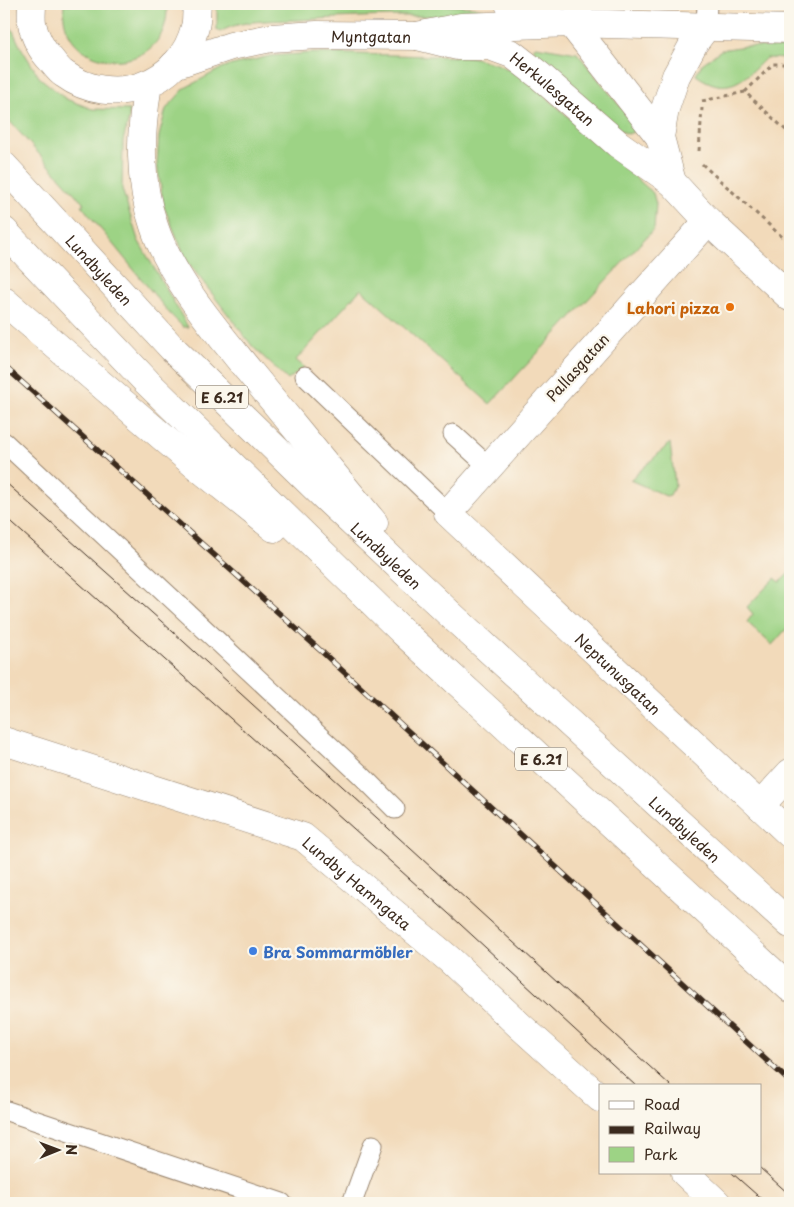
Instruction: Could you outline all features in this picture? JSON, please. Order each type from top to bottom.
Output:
[{"type":"main road","points":[[27,10],[43,52],[63,74],[89,88],[119,92],[148,84],[162,76],[174,65],[188,47],[196,26],[197,4]]},
{"type":"main road","name":"Myntgatan","points":[[509,4],[571,23]]},
{"type":"main road","name":"Myntgatan","points":[[174,65],[231,46],[271,38],[317,35],[417,36],[461,27],[706,15],[790,29]]},
{"type":"main road","name":"Herkulesgatan","points":[[660,137],[665,109],[676,76],[706,15]]},
{"type":"main road","name":"Herkulesgatan","points":[[571,23],[660,137],[672,182]]},
{"type":"main road","name":"Herkulesgatan","points":[[417,36],[457,46],[490,46],[512,54],[618,144],[672,182],[708,221],[790,297]]},
{"type":"main road","points":[[148,84],[143,115],[141,157],[144,190],[154,227],[168,260],[212,324],[312,449],[452,616]]},
{"type":"main road","name":"Lundbyleden","points":[[4,166],[172,348],[328,500],[452,616],[790,924]]},
{"type":"main road","name":"Pallasgatan","points":[[448,513],[708,221]]},
{"type":"main road","name":"E 6.21","points":[[4,231],[147,382],[402,631],[790,988]]},
{"type":"main road","points":[[4,301],[192,463],[402,631]]},
{"type":"main road","name":"Neptunusgatan","points":[[448,513],[790,834]]},
{"type":"main road","name":"Lundby Hamngata","points":[[4,741],[303,837],[450,960],[599,1097]]},
{"type":"main road","points":[[760,806],[790,773]]},
{"type":"main road","points":[[686,1174],[717,1203]]},
{"type":"lane","points":[[305,376],[448,513]]},
{"type":"lane","points":[[453,434],[489,467]]},
{"type":"lane","points":[[4,442],[362,775],[395,809]]},
{"type":"lane","points":[[4,1110],[282,1203]]},
{"type":"lane","points":[[352,1203],[373,1145]]},
{"type":"path","points":[[702,101],[745,92],[773,64],[790,64]]},
{"type":"path","points":[[745,92],[790,134]]},
{"type":"path","points":[[700,161],[790,244]]},
{"type":"green space","points":[[64,4],[167,4],[163,29],[151,47],[134,57],[114,60],[94,56],[77,45],[66,28]]},
{"type":"green space","points":[[217,4],[417,4],[473,7],[501,14],[378,16],[268,21],[238,25],[220,32],[217,30]]},
{"type":"green space","points":[[750,4],[790,4],[790,10],[757,8]]},
{"type":"green space","points":[[4,11],[19,44],[39,77],[66,99],[92,109],[129,110],[129,118],[123,141],[122,189],[138,240],[188,327],[183,327],[170,314],[81,205],[84,204],[4,115]]},
{"type":"green space","points":[[536,46],[577,53],[635,125],[633,132],[628,134],[621,131],[536,53],[533,48]]},
{"type":"green space","points":[[745,46],[790,48],[790,59],[766,58],[742,79],[726,85],[707,82],[696,75],[702,64],[721,50]]},
{"type":"green space","points":[[314,53],[471,57],[497,64],[524,77],[653,193],[656,204],[654,229],[490,404],[361,289],[296,360],[304,367],[288,380],[253,347],[187,261],[164,207],[157,164],[159,136],[166,109],[185,88],[224,67],[270,56]]},
{"type":"green space","points":[[670,443],[675,485],[670,495],[666,496],[630,480]]},
{"type":"green space","points":[[790,572],[790,625],[772,645],[747,622],[753,614],[747,607],[775,578],[780,582]]},
{"type":"tram line","points":[[4,481],[161,621],[669,1084]]},
{"type":"tram line","points":[[4,516],[448,913],[634,1084]]},
{"type":"tram line","points":[[762,1170],[790,1195]]},
{"type":"tram line","points":[[733,1174],[766,1203]]},
{"type":"railway","points":[[4,366],[321,651],[790,1082]]},
{"type":"place","name":"Lahori pizza","points":[[730,307]]},
{"type":"place","name":"Bra Sommarmöbler","points":[[253,951]]}]
